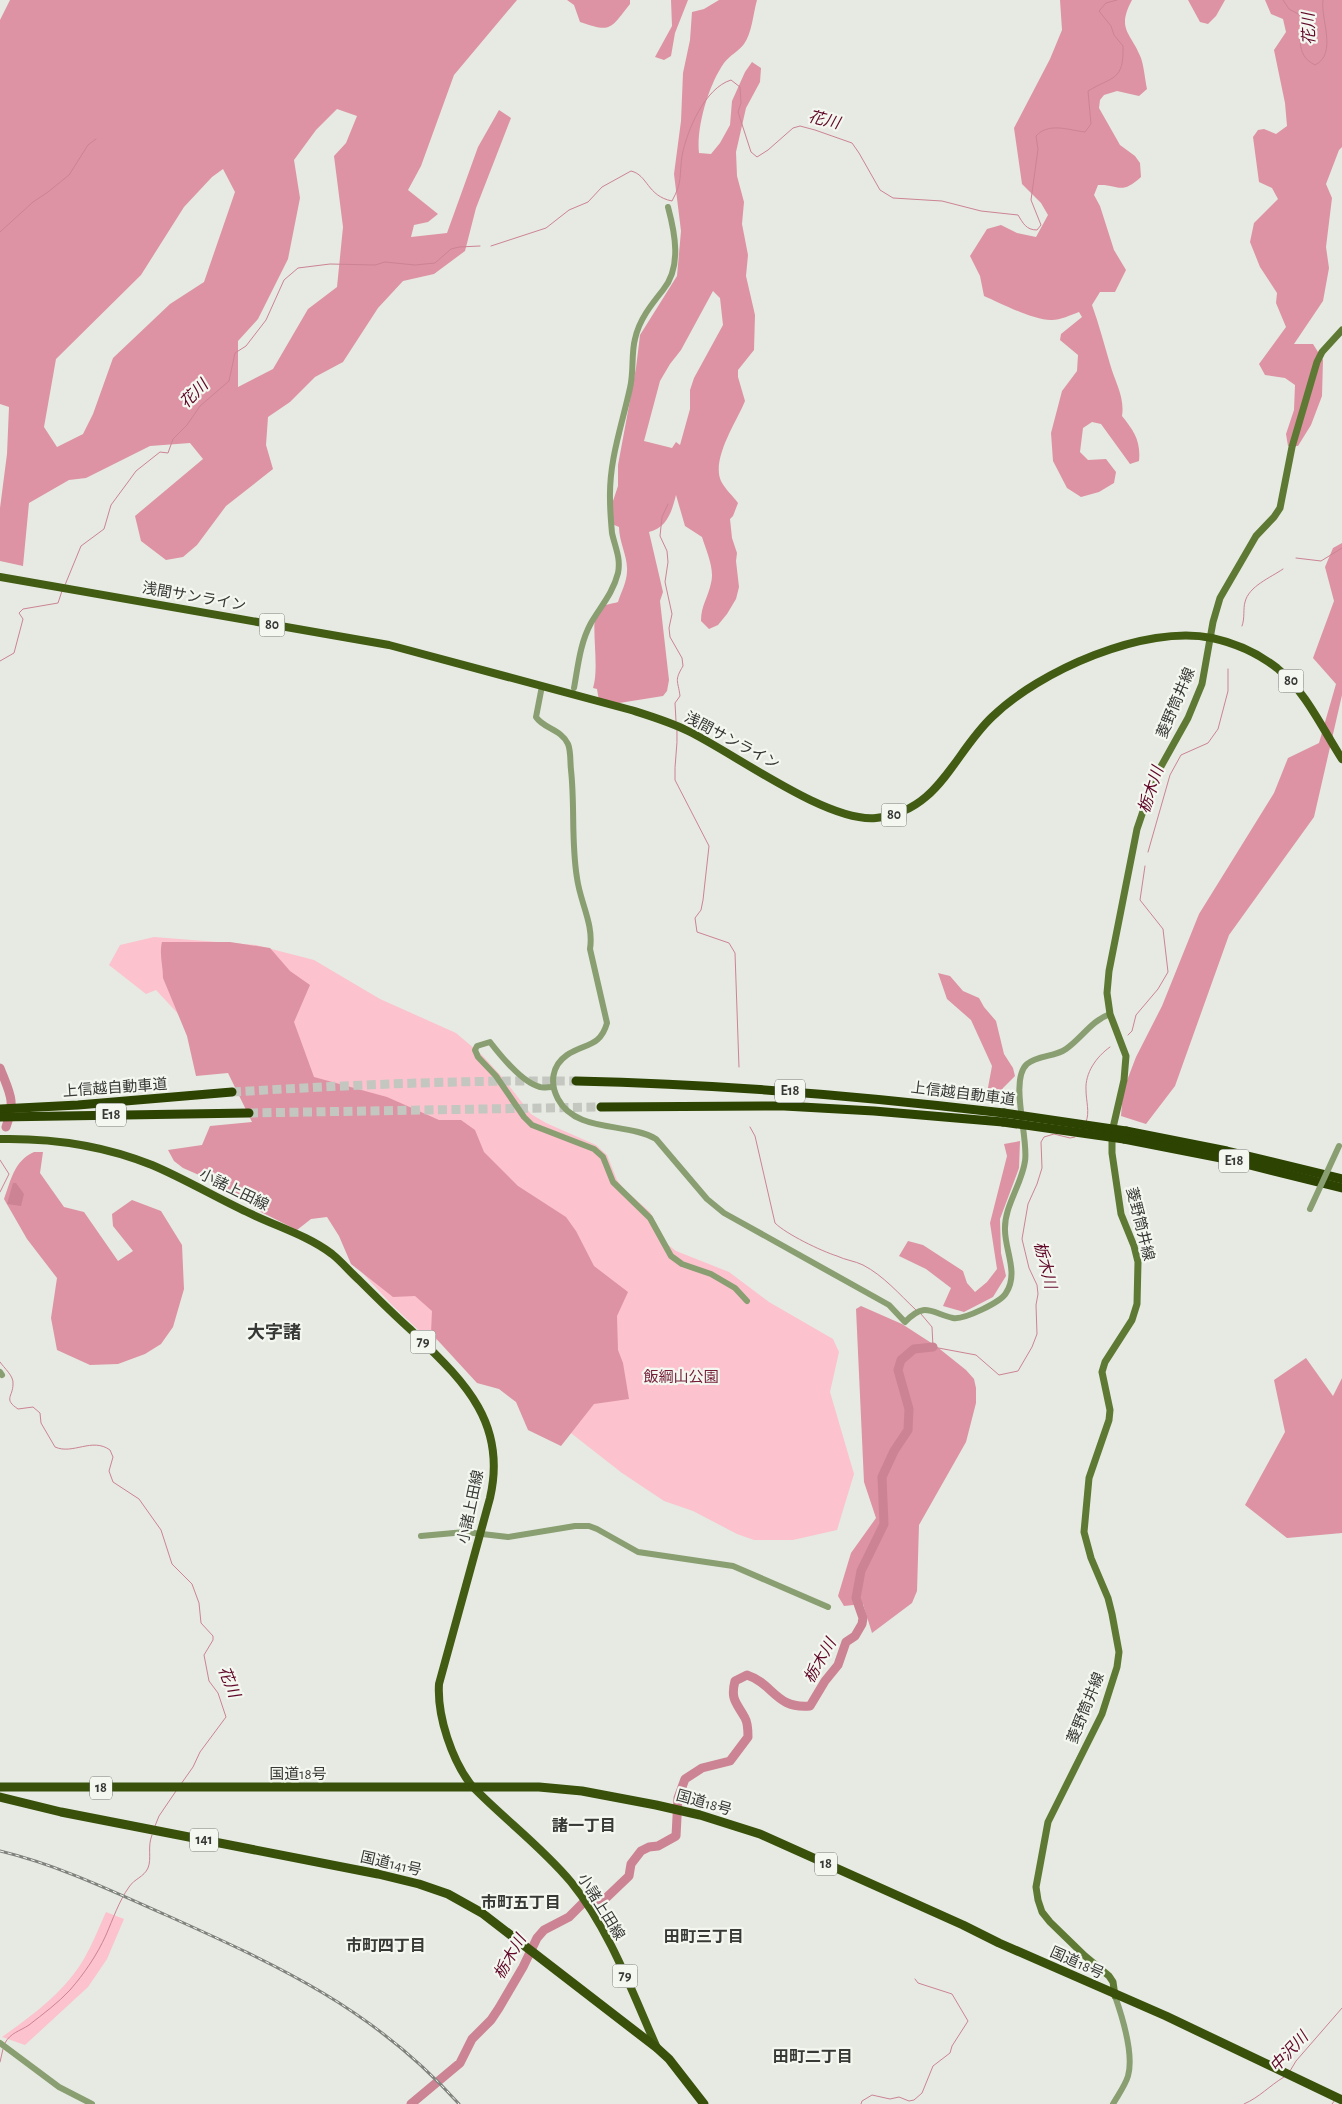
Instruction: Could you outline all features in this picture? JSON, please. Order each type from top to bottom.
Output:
[{"type":"highway","name":"上信越自動車道","points":[[576,1081],[783,1091],[1004,1117],[1227,1151],[1342,1179]]},
{"type":"highway","name":"上信越自動車道","points":[[0,1109],[232,1092]]},
{"type":"highway","name":"上信越自動車道","points":[[602,1107],[784,1106],[1004,1117]]},
{"type":"highway","name":"上信越自動車道","points":[[0,1117],[249,1112]]},
{"type":"highway","name":"上信越自動車道","points":[[1125,1135],[1342,1188]]},
{"type":"highway","name":"国道18号","points":[[5,1787],[193,1789],[539,1787],[582,1791],[700,1815],[760,1834],[1115,1996],[1166,2016],[1342,2100]]},
{"type":"highway","points":[[3,1798],[6,1791],[5,1787]]},
{"type":"highway","name":"国道141号","points":[[3,1798],[61,1812],[378,1874],[420,1884],[448,1894],[482,1913],[657,2048],[704,2104]]},
{"type":"main road","name":"菱野筒井線","points":[[1115,1996],[1109,1976],[1057,1930],[1042,1912],[1036,1887],[1048,1822],[1102,1714],[1114,1679],[1119,1652],[1108,1598],[1091,1558],[1084,1532],[1089,1478],[1109,1420],[1110,1410],[1102,1372],[1105,1362],[1132,1320],[1138,1304],[1138,1262],[1122,1214],[1112,1153],[1112,1132],[1124,1080],[1126,1056],[1110,1014],[1107,993],[1109,971],[1139,820],[1154,779],[1188,718],[1202,684],[1216,610],[1226,585],[1259,531],[1278,513],[1292,447],[1313,372],[1322,352],[1342,330]]},
{"type":"main road","name":"浅間サンライン","points":[[0,577],[389,645],[655,717],[687,730],[825,807],[855,817],[874,818],[904,811],[929,795],[990,719],[1016,696],[1051,674],[1108,652],[1148,640],[1184,636],[1210,637],[1232,643],[1252,652],[1277,668],[1294,683],[1342,759]]},
{"type":"main road","name":"小諸上田線","points":[[0,1139],[58,1142],[105,1150],[135,1159],[311,1241],[332,1254],[447,1365],[463,1383],[479,1406],[490,1434],[494,1468],[491,1492],[439,1687],[440,1704],[451,1748],[461,1770],[472,1786],[566,1876],[589,1907],[605,1935],[657,2048]]},
{"type":"street","points":[[574,688],[580,652],[587,633],[591,623],[608,598],[618,572],[619,560],[612,533],[610,498],[613,462],[620,424],[630,387],[634,339],[652,302],[664,289],[674,271],[675,234],[668,207]]},
{"type":"street","points":[[542,686],[536,717],[538,721],[559,732],[569,745],[574,797],[577,880],[589,922],[592,939],[590,949],[607,1023],[605,1030],[598,1039],[590,1045],[569,1054],[562,1059],[556,1069],[552,1087],[561,1104],[570,1113],[596,1124],[647,1134],[656,1139],[707,1199],[724,1213],[882,1301],[905,1322],[911,1315],[928,1309],[954,1318],[962,1317],[1002,1298],[1006,1294],[1012,1279],[1012,1266],[1004,1228],[1026,1160],[1020,1110],[1020,1087],[1024,1068],[1032,1062],[1066,1050],[1100,1018],[1110,1014]]},
{"type":"street","points":[[552,1087],[539,1087],[526,1079],[505,1062],[490,1042],[477,1046],[475,1050],[478,1057],[496,1076],[524,1117],[532,1125],[594,1150],[603,1157],[613,1182],[622,1193],[642,1208],[650,1218],[671,1256],[682,1264],[711,1274],[735,1288],[747,1301]]},
{"type":"street","points":[[1310,1209],[1339,1144]]},
{"type":"street","points":[[421,1536],[459,1533],[508,1537],[575,1526],[592,1527],[638,1552],[733,1566],[828,1607]]},
{"type":"street","points":[[1113,2104],[1128,2078],[1130,2066],[1127,2043],[1115,1996]]},
{"type":"street","points":[[1,2044],[59,2087],[92,2104]]},
{"type":"green space","name":"飯綱山公園","points":[[154,937],[256,945],[314,960],[380,999],[456,1033],[482,1055],[531,1114],[546,1123],[596,1145],[607,1155],[617,1180],[624,1189],[650,1212],[667,1244],[676,1251],[729,1272],[769,1302],[833,1339],[839,1352],[830,1392],[854,1474],[837,1530],[793,1540],[754,1540],[737,1534],[693,1511],[664,1501],[622,1473],[567,1430],[465,1313],[433,1344],[392,1305],[355,1265],[288,1132],[156,990],[146,994],[109,965],[120,945]]},
{"type":"green space","points":[[106,1912],[124,1919],[107,1959],[88,1987],[25,2045],[2,2037],[48,2002],[68,1981],[85,1957]]},
{"type":"shaded area","points":[[10,0],[517,0],[454,75],[421,166],[408,190],[438,214],[428,222],[414,225],[411,237],[447,233],[478,147],[499,110],[511,118],[476,208],[465,251],[434,274],[403,281],[378,308],[343,362],[315,377],[290,402],[268,417],[266,445],[273,469],[226,506],[197,545],[183,557],[166,560],[141,541],[135,516],[203,459],[190,443],[150,446],[86,478],[69,480],[29,503],[23,566],[0,561],[0,508],[7,454],[9,407],[0,404],[0,20]],"holes":[[[337,109],[357,116],[346,143],[334,156],[343,227],[337,287],[308,309],[273,369],[238,387],[238,341],[258,319],[288,259],[300,198],[294,160],[316,130]],[[223,169],[235,192],[204,282],[170,304],[113,358],[93,414],[83,434],[57,447],[44,427],[56,359],[141,275],[184,207],[212,177]]]},
{"type":"shaded area","points":[[567,0],[630,0],[630,4],[614,24],[605,28],[580,22],[574,5]]},
{"type":"shaded area","points":[[671,0],[688,0],[675,33],[671,56],[664,60],[655,57],[672,26]]},
{"type":"shaded area","points":[[719,0],[757,0],[747,40],[724,63],[713,82],[702,119],[699,143],[699,153],[711,154],[730,125],[732,101],[745,72],[752,62],[761,68],[760,82],[746,108],[736,152],[737,176],[744,202],[742,224],[748,255],[746,276],[755,315],[754,350],[738,370],[738,377],[745,401],[726,440],[719,462],[721,481],[738,503],[730,519],[732,538],[737,553],[739,587],[736,599],[727,614],[718,625],[709,629],[701,621],[702,610],[712,578],[710,560],[702,537],[685,526],[676,495],[668,518],[660,527],[649,532],[663,592],[660,601],[669,680],[667,691],[663,696],[613,704],[599,701],[597,689],[593,688],[596,669],[595,617],[601,607],[618,602],[627,575],[619,527],[612,524],[610,510],[618,486],[618,465],[636,368],[640,335],[677,276],[681,231],[674,174],[681,121],[683,73],[690,40],[692,12],[704,9]],"holes":[[[713,291],[720,298],[723,325],[694,378],[690,390],[690,409],[680,445],[676,442],[672,448],[644,441],[660,381],[681,350]]]},
{"type":"shaded area","points":[[1060,0],[1132,0],[1127,10],[1125,25],[1141,58],[1147,89],[1139,96],[1117,91],[1104,95],[1100,100],[1099,108],[1120,145],[1135,156],[1140,163],[1141,177],[1124,188],[1098,185],[1094,195],[1100,206],[1114,250],[1126,270],[1115,292],[1100,292],[1092,305],[1121,396],[1122,416],[1138,442],[1139,461],[1130,464],[1101,424],[1092,422],[1083,428],[1080,452],[1088,460],[1106,459],[1116,472],[1114,483],[1099,492],[1081,497],[1067,488],[1053,461],[1051,433],[1062,391],[1077,371],[1078,355],[1060,340],[1061,334],[1082,317],[1079,312],[1058,319],[1045,320],[1018,311],[984,296],[980,276],[970,256],[987,229],[1001,225],[1017,233],[1036,237],[1048,215],[1041,203],[1022,184],[1014,128],[1050,59],[1062,30]]},
{"type":"shaded area","points":[[1188,0],[1225,0],[1216,16],[1208,24],[1200,22]]},
{"type":"shaded area","points":[[1265,0],[1342,0],[1342,147],[1339,150],[1326,184],[1332,198],[1326,247],[1329,268],[1323,301],[1294,344],[1313,344],[1323,360],[1322,396],[1311,425],[1298,446],[1288,446],[1286,434],[1294,410],[1295,385],[1285,378],[1265,375],[1259,364],[1286,327],[1276,303],[1277,293],[1260,267],[1250,242],[1254,223],[1278,199],[1272,188],[1259,182],[1253,137],[1258,130],[1264,129],[1276,134],[1287,126],[1285,103],[1274,50],[1286,32],[1283,19],[1271,14]]},
{"type":"shaded area","points":[[1342,543],[1342,695],[1314,817],[1229,935],[1175,1086],[1146,1124],[1121,1116],[1123,1091],[1136,1057],[1162,1006],[1199,914],[1274,793],[1288,758],[1319,743],[1336,684],[1313,658],[1334,601],[1325,567],[1333,548]]},
{"type":"shaded area","points":[[162,942],[230,942],[270,948],[290,971],[310,985],[294,1022],[314,1077],[387,1097],[439,1120],[461,1120],[475,1130],[484,1152],[518,1186],[566,1217],[576,1231],[594,1266],[628,1292],[617,1316],[618,1350],[623,1363],[629,1399],[594,1404],[561,1446],[528,1430],[516,1402],[499,1389],[477,1383],[431,1333],[432,1311],[415,1296],[393,1297],[351,1264],[339,1236],[327,1217],[311,1219],[297,1230],[261,1212],[208,1179],[183,1168],[174,1161],[168,1150],[202,1145],[210,1126],[252,1122],[228,1073],[196,1076],[187,1036],[163,978]]},
{"type":"shaded area","points":[[938,973],[950,976],[963,991],[979,998],[996,1021],[1004,1054],[1013,1068],[1015,1076],[1003,1088],[999,1103],[987,1093],[992,1066],[971,1020],[947,999]]},
{"type":"shaded area","points":[[1020,1141],[1019,1168],[1000,1219],[1001,1253],[1006,1276],[993,1297],[964,1312],[943,1306],[951,1288],[926,1269],[899,1256],[908,1241],[923,1245],[963,1271],[967,1283],[975,1292],[987,1282],[997,1269],[990,1223],[1007,1156],[1004,1144]]},
{"type":"shaded area","points":[[34,1152],[43,1152],[40,1173],[64,1207],[84,1212],[118,1261],[133,1251],[113,1226],[112,1214],[132,1200],[161,1211],[182,1245],[184,1289],[173,1327],[161,1344],[145,1354],[118,1364],[90,1365],[57,1350],[51,1318],[57,1278],[27,1239],[4,1199],[14,1172],[22,1160]]},
{"type":"shaded area","points":[[13,1183],[16,1183],[24,1194],[21,1206],[7,1204]]},
{"type":"shaded area","points":[[861,1306],[902,1324],[936,1346],[966,1370],[974,1379],[976,1388],[976,1403],[966,1442],[919,1525],[917,1591],[912,1603],[872,1633],[863,1604],[844,1606],[838,1596],[851,1553],[876,1518],[864,1482],[856,1309]]},
{"type":"shaded area","points":[[1306,1358],[1333,1396],[1342,1378],[1342,1533],[1287,1538],[1245,1505],[1285,1432],[1274,1380]]},
{"type":"waterway","name":"花川","points":[[491,246],[546,228],[569,210],[588,202],[602,187],[631,171],[637,173],[657,195],[672,201],[679,183],[684,146],[693,123],[705,101],[722,84],[731,80],[740,87],[741,103],[738,112],[751,152],[757,157],[793,128],[800,126],[852,143],[880,190],[893,198],[942,201],[981,211],[1018,215],[1027,227],[1037,230],[1041,225],[1031,200],[1038,149],[1036,136],[1047,129],[1053,128],[1085,132],[1091,124],[1088,91],[1115,76],[1119,72],[1123,57],[1123,46],[1099,11],[1106,3],[1117,0]]},
{"type":"waterway","name":"花川","points":[[1283,0],[1289,9],[1300,15],[1301,49],[1308,60],[1315,65],[1322,60],[1326,53],[1327,44],[1323,0]]},
{"type":"waterway","points":[[0,232],[33,202],[69,175],[88,145],[96,139]]},
{"type":"waterway","name":"花川","points":[[65,585],[81,546],[104,529],[111,505],[136,471],[160,452],[168,453],[173,439],[187,425],[200,406],[229,381],[235,353],[246,346],[266,320],[284,280],[298,268],[330,264],[375,265],[385,262],[415,265],[435,263],[451,249],[480,246]]},
{"type":"waterway","points":[[668,504],[662,517],[660,536],[667,551],[668,562],[665,582],[672,614],[669,628],[670,637],[682,658],[683,666],[678,675],[680,696],[675,703],[676,721]]},
{"type":"waterway","name":"栃木川","points":[[1296,558],[1321,561],[1342,548]]},
{"type":"waterway","name":"栃木川","points":[[1242,626],[1247,596],[1255,587],[1283,569]]},
{"type":"waterway","name":"花川","points":[[0,661],[14,653],[23,619],[19,613],[23,609],[58,603],[62,591]]},
{"type":"waterway","name":"栃木川","points":[[1148,852],[1170,775],[1181,755],[1208,743],[1218,729],[1228,691],[1228,669]]},
{"type":"waterway","points":[[677,730],[675,780],[709,846],[703,900],[701,910],[695,918],[697,932],[729,943],[735,953],[739,1067]]},
{"type":"waterway","name":"栃木川","points":[[1128,1035],[1132,1031],[1136,1015],[1158,989],[1168,972],[1163,929],[1140,900],[1145,866]]},
{"type":"waterway","name":"栃木川","points":[[1086,1122],[1088,1114],[1087,1078],[1092,1066],[1110,1047]]},
{"type":"waterway","name":"花川","points":[[0,1068],[9,1091],[11,1103],[6,1127]]},
{"type":"waterway","points":[[750,1127],[755,1136],[775,1223],[795,1237],[813,1246],[871,1269],[916,1310]]},
{"type":"waterway","name":"栃木川","points":[[921,1314],[932,1327],[933,1347],[976,1355],[999,1375],[1018,1371],[1037,1334],[1037,1285],[1029,1268],[1022,1239],[1028,1204],[1042,1168],[1041,1142],[1044,1137],[1054,1134],[1070,1138],[1075,1137]]},
{"type":"waterway","name":"花川","points":[[0,1160],[9,1174],[0,1192]]},
{"type":"waterway","name":"栃木川","points":[[411,2104],[460,2063],[472,2039],[491,2020],[499,2008],[523,1967],[537,1938],[544,1930],[569,1917],[589,1897],[598,1900],[606,1898],[629,1876],[631,1864],[641,1851],[649,1847],[658,1846],[676,1836],[678,1798],[685,1779],[702,1768],[730,1761],[748,1737],[746,1720],[737,1705],[733,1693],[735,1681],[747,1675],[756,1679],[789,1704],[810,1706],[825,1681],[838,1665],[846,1642],[855,1636],[862,1624],[863,1618],[856,1598],[861,1571],[884,1524],[882,1477],[894,1451],[908,1430],[909,1409],[898,1370],[901,1360],[914,1349],[933,1347]]},
{"type":"waterway","name":"花川","points":[[0,1362],[13,1381],[11,1403],[18,1409],[33,1407],[40,1413],[41,1423],[55,1447],[69,1449],[96,1445],[110,1450],[113,1457],[109,1471],[113,1482],[139,1499],[161,1530],[172,1564],[192,1584],[199,1603],[201,1623],[213,1636],[213,1640],[204,1655],[209,1681],[218,1693],[226,1717],[200,1752],[193,1767],[181,1784]]},
{"type":"waterway","name":"花川","points":[[155,1826],[159,1816],[176,1791]]},
{"type":"waterway","name":"花川","points":[[5,2043],[12,2034],[29,2025],[50,2008],[70,1990],[85,1971],[102,1942],[125,1892],[148,1868],[152,1835]]},
{"type":"waterway","points":[[861,2104],[862,2101],[872,2095],[890,2099],[899,2097],[909,2101],[914,2100],[922,2093],[933,2066],[950,2053],[952,2046],[968,2021],[952,1994],[918,1983],[915,1979]]},
{"type":"waterway","name":"中沢川","points":[[1290,2071],[1296,2061],[1342,2008]]},
{"type":"waterway","name":"花川","points":[[0,2062],[3,2049]]},
{"type":"waterway","name":"中沢川","points":[[1244,2104],[1284,2077]]},
{"type":"waterway","points":[[1332,2104],[1335,2100]]},
{"type":"tunnel","points":[[232,1092],[490,1081],[576,1081]]},
{"type":"tunnel","points":[[249,1113],[601,1107]]},
{"type":"railway","points":[[0,1851],[64,1871],[105,1888],[208,1934],[286,1972],[359,2016],[427,2071],[459,2104]]},
{"type":"district","name":"大字諸","points":[[274,1333]]},
{"type":"district","name":"諸一丁目","points":[[584,1826]]},
{"type":"district","name":"市町五丁目","points":[[521,1903]]},
{"type":"district","name":"田町三丁目","points":[[704,1937]]},
{"type":"district","name":"市町四丁目","points":[[386,1946]]},
{"type":"district","name":"田町二丁目","points":[[813,2057]]}]
